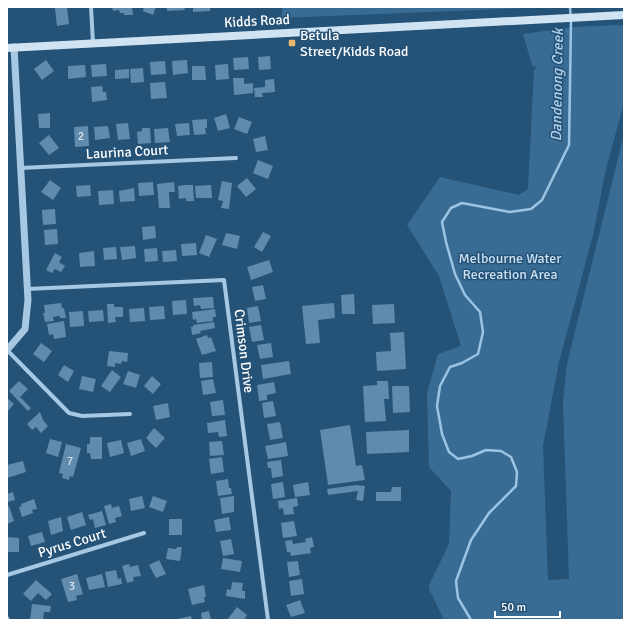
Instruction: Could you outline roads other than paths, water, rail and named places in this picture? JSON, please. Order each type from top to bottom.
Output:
[{"type":"main road","name":"Kidds Road","points":[[10,47],[624,15]]},
{"type":"street","points":[[91,7],[93,43]]},
{"type":"street","points":[[10,47],[20,168],[28,300],[24,329],[7,350],[69,413],[82,416],[130,414]]},
{"type":"street","name":"Laurina Court","points":[[20,168],[236,158]]},
{"type":"street","name":"Crimson Drive","points":[[27,289],[224,280],[268,620]]},
{"type":"street","name":"Pyrus Court","points":[[7,575],[144,533]]},
{"type":"waterway","name":"Dandenong Creek","points":[[471,620],[458,598],[456,581],[471,540],[489,513],[516,486],[517,472],[511,457],[501,451],[486,450],[472,456],[458,459],[449,452],[442,434],[437,406],[440,386],[450,367],[462,363],[478,354],[483,332],[480,312],[465,295],[455,274],[442,222],[451,208],[462,203],[510,212],[531,209],[542,200],[569,145],[570,7]]},
{"type":"place","name":"Betula Street/Kidds Road","points":[[292,43]]},
{"type":"park label","name":"Melbourne Water Recreation Area","points":[[510,266]]}]
